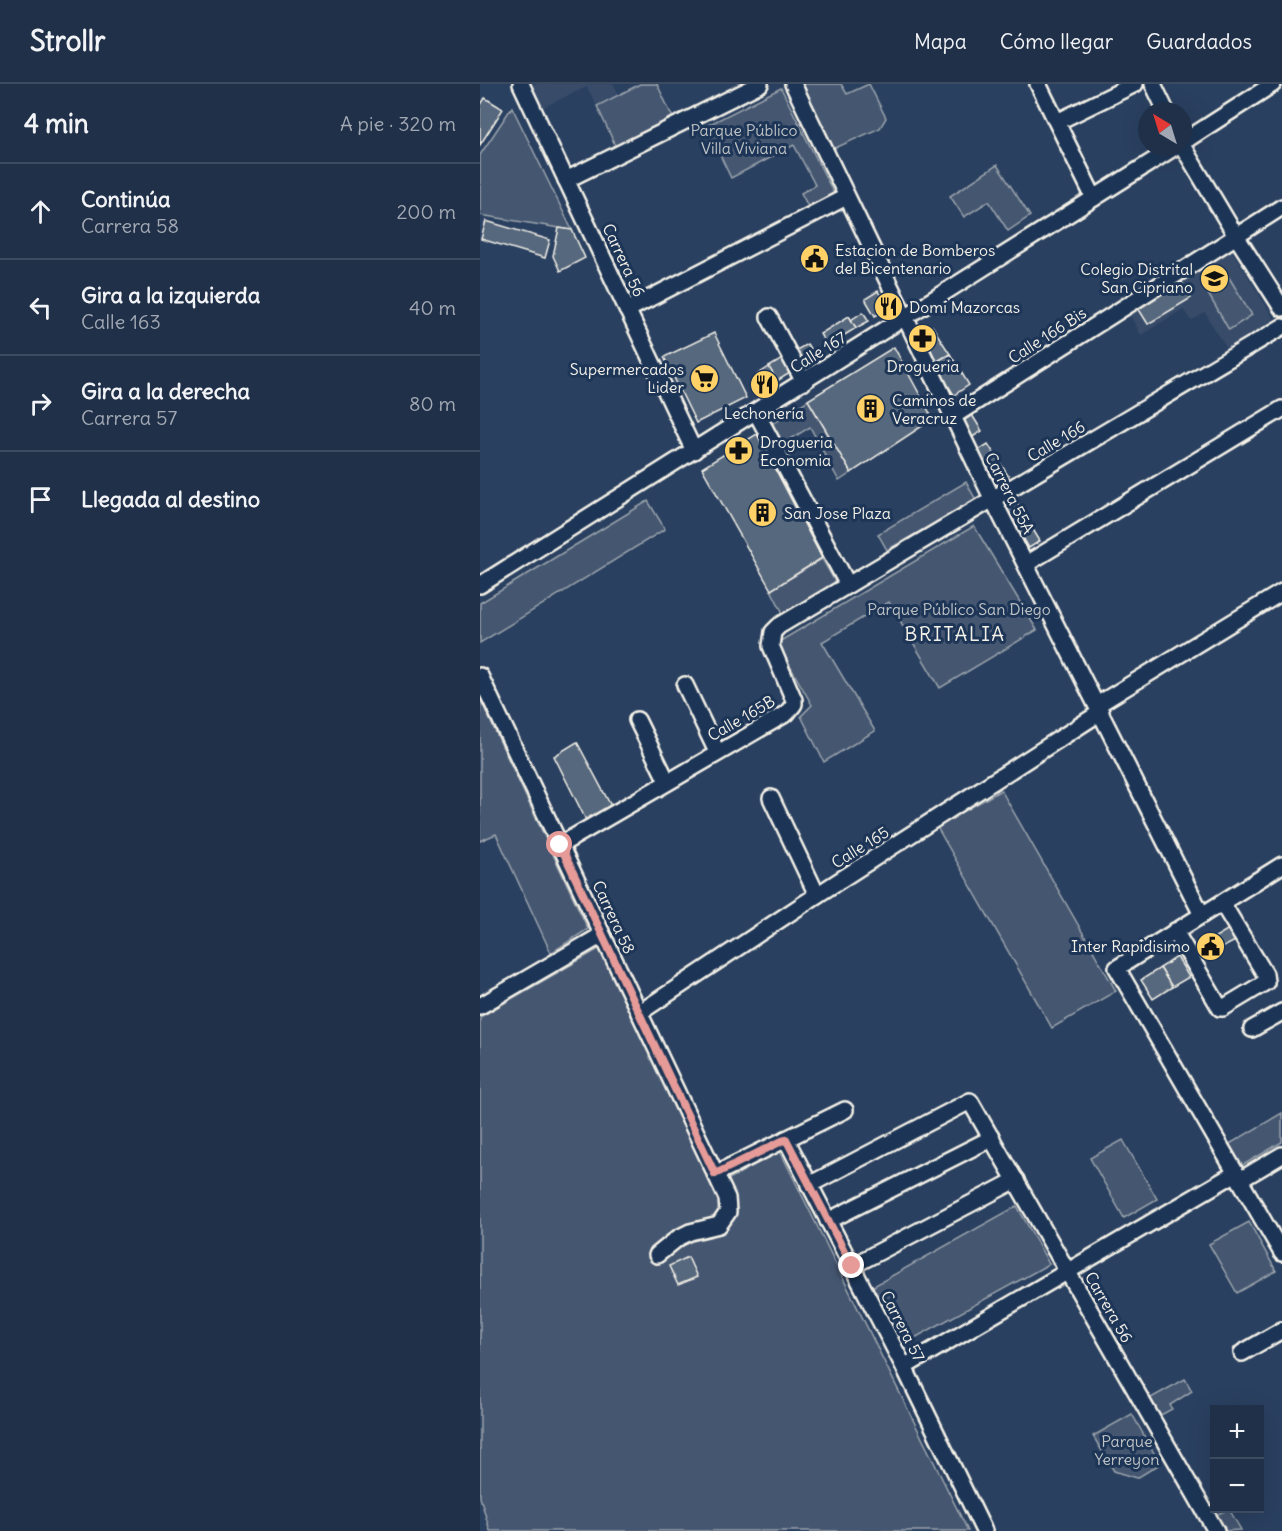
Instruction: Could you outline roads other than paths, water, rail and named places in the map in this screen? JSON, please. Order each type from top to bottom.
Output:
[{"type":"street","name":"Carrera 56","points":[[521,84],[693,451]]},
{"type":"street","points":[[566,180],[760,84]]},
{"type":"street","name":"Carrera 55A","points":[[793,84],[952,417],[1202,915]]},
{"type":"street","points":[[1038,84],[1094,198]]},
{"type":"street","points":[[1057,122],[1134,84]]},
{"type":"street","points":[[1153,84],[1162,102]]},
{"type":"street","points":[[1192,136],[1264,86]]},
{"type":"street","name":"Calle 167","points":[[480,585],[1161,156]]},
{"type":"street","points":[[1188,156],[1282,308]]},
{"type":"street","points":[[627,310],[846,197]]},
{"type":"street","name":"Calle 166 Bis","points":[[952,417],[1282,207]]},
{"type":"street","points":[[769,317],[804,382]]},
{"type":"street","name":"Calle 166","points":[[848,585],[1282,327]]},
{"type":"street","points":[[1026,564],[1282,409]]},
{"type":"street","points":[[756,412],[848,585]]},
{"type":"street","name":"Calle 165B","points":[[560,845],[786,713],[794,700],[771,646],[773,632],[779,626],[848,585]]},
{"type":"street","name":"Calle 165","points":[[639,1013],[1099,708],[1282,592]]},
{"type":"street","name":"Carrera 58","points":[[480,676],[727,1198],[728,1212],[719,1225],[684,1235],[657,1255]]},
{"type":"street","points":[[685,685],[717,752]]},
{"type":"street","points":[[637,720],[667,782]]},
{"type":"street","points":[[771,798],[817,895]]},
{"type":"street","points":[[1282,865],[1117,968],[1282,1253]]},
{"type":"street","points":[[1175,931],[1220,1008],[1223,1008],[1266,982],[1267,978],[1222,903]]},
{"type":"street","points":[[480,1006],[602,935]]},
{"type":"street","points":[[1252,1029],[1282,1012]]},
{"type":"street","name":"Carrera 56","points":[[809,1185],[970,1101],[1216,1531]]},
{"type":"street","points":[[715,1174],[845,1110]]},
{"type":"street","points":[[828,1221],[992,1138]]},
{"type":"street","name":"Carrera 57","points":[[786,1139],[904,1367],[984,1531]]},
{"type":"street","points":[[904,1367],[1068,1271],[1238,1176],[1282,1155]]},
{"type":"street","points":[[852,1266],[1016,1180]]},
{"type":"street","points":[[1242,1353],[1282,1330]]},
{"type":"place","name":"Estacion de Bomberos del Bicentenario","points":[[814,259]]},
{"type":"place","name":"Colegio Distrital San Cipriano","points":[[1214,278]]},
{"type":"place","name":"Domi Mazorcas","points":[[888,307]]},
{"type":"place","name":"Drogueria","points":[[923,338]]},
{"type":"place","name":"Supermercados Lider","points":[[705,378]]},
{"type":"place","name":"Lechonería","points":[[764,385]]},
{"type":"place","name":"Caminos de Veracruz","points":[[871,409]]},
{"type":"place","name":"Drogueria Economia","points":[[739,451]]},
{"type":"place","name":"San Jose Plaza","points":[[763,513]]},
{"type":"place","name":"Inter Rapidisimo","points":[[1211,946]]},
{"type":"district","name":"BRITALIA","points":[[955,633]]},
{"type":"park label","name":"Parque Público Villa Viviana","points":[[744,139]]},
{"type":"park label","name":"Parque Público San Diego","points":[[959,609]]},
{"type":"park label","name":"Parque Yerreyon","points":[[1127,1450]]}]
